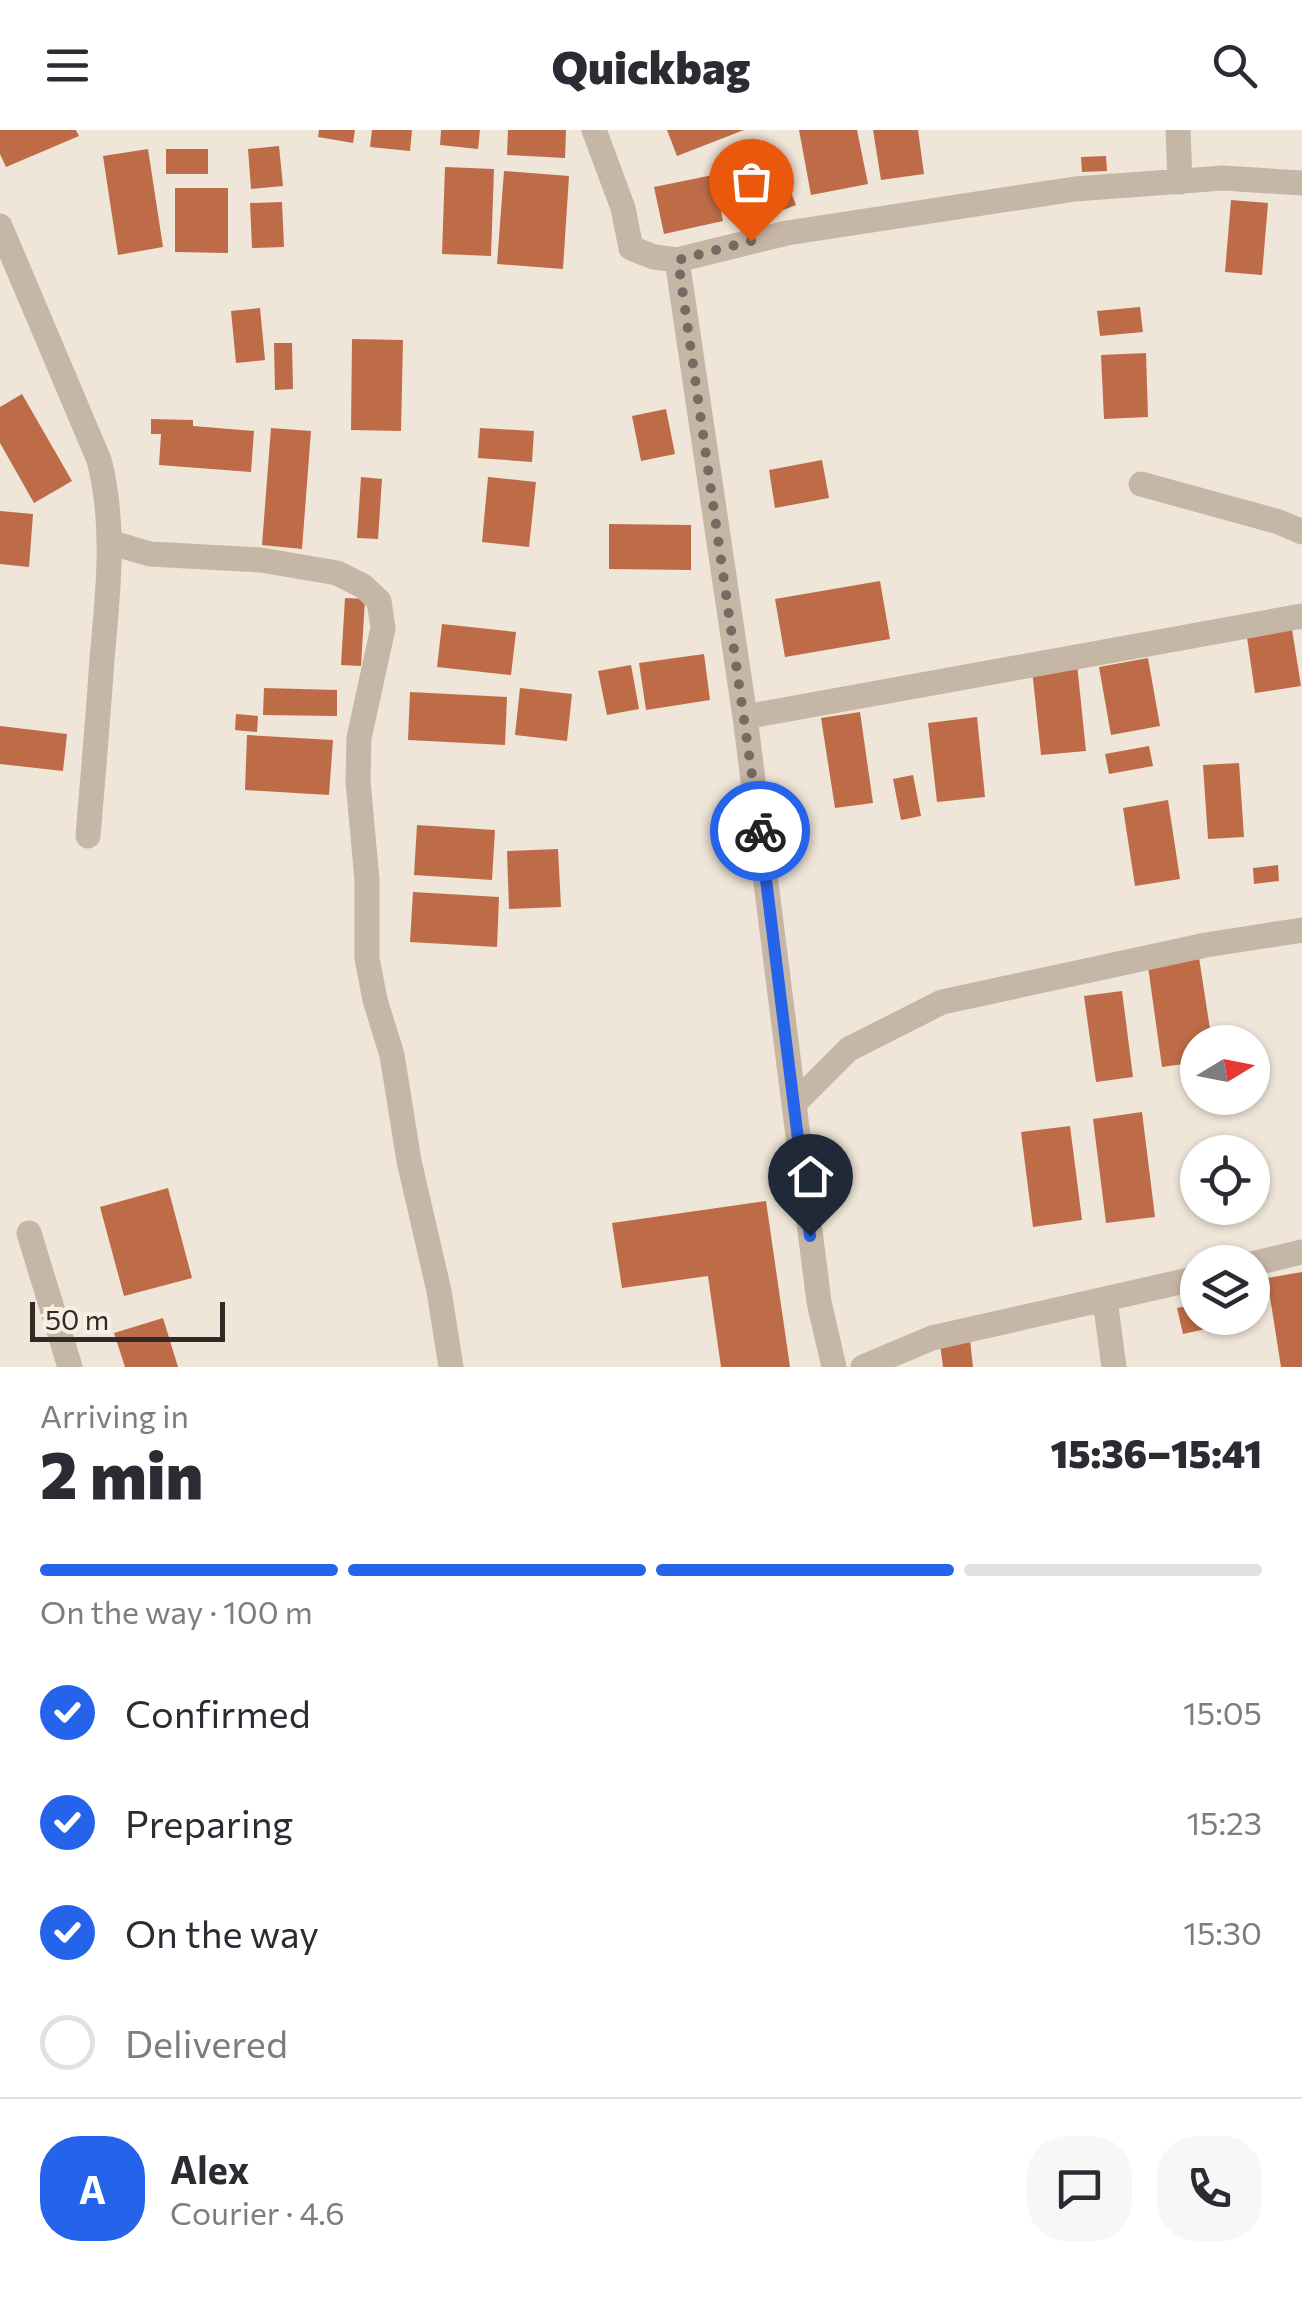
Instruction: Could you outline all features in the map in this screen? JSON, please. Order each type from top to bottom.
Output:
[{"type":"street","points":[[594,130],[623,208],[631,248],[654,257],[678,260],[806,230],[1076,189],[1223,178],[1302,184]]},
{"type":"street","points":[[1178,130],[1180,182]]},
{"type":"street","points":[[0,226],[99,460],[108,494],[109,542],[88,836]]},
{"type":"street","points":[[678,260],[746,718],[819,1302],[834,1367]]},
{"type":"street","points":[[1141,484],[1280,522],[1302,532]]},
{"type":"street","points":[[109,542],[150,554],[261,560],[337,573],[364,586],[378,601],[383,628],[359,752],[367,880],[366,958],[392,1056],[409,1161],[439,1291],[450,1367]]},
{"type":"street","points":[[746,718],[1302,616]]},
{"type":"street","points":[[796,1102],[849,1049],[942,1002],[1206,945],[1302,930]]},
{"type":"street","points":[[29,1234],[70,1367]]},
{"type":"street","points":[[1270,1260],[1302,1252]]},
{"type":"street","points":[[863,1367],[932,1338],[1180,1282]]},
{"type":"street","points":[[1105,1300],[1114,1367]]},
{"type":"building","points":[[0,130],[76,130],[79,136],[6,167],[0,154]]},
{"type":"building","points":[[319,130],[355,130],[353,143],[318,137]]},
{"type":"building","points":[[372,130],[412,130],[410,151],[370,147]]},
{"type":"building","points":[[441,130],[480,130],[478,149],[440,145]]},
{"type":"building","points":[[508,130],[566,130],[565,158],[507,155]]},
{"type":"building","points":[[667,130],[744,130],[677,156]]},
{"type":"building","points":[[799,130],[857,130],[868,184],[811,195]]},
{"type":"building","points":[[873,130],[918,130],[924,174],[881,180]]},
{"type":"building","points":[[279,146],[283,186],[251,189],[248,149]]},
{"type":"building","points":[[774,148],[796,205],[754,221],[732,164]]},
{"type":"building","points":[[148,149],[163,247],[118,255],[103,156]]},
{"type":"building","points":[[166,149],[208,149],[208,174],[166,174]]},
{"type":"building","points":[[1106,156],[1107,171],[1082,172],[1081,157]]},
{"type":"building","points":[[445,167],[494,169],[491,256],[442,254]]},
{"type":"building","points":[[504,171],[569,176],[563,269],[497,264]]},
{"type":"building","points":[[713,175],[723,221],[664,234],[654,187]]},
{"type":"building","points":[[175,188],[228,188],[228,253],[175,252]]},
{"type":"building","points":[[1231,200],[1268,203],[1262,275],[1225,272]]},
{"type":"building","points":[[282,202],[284,247],[252,248],[250,203]]},
{"type":"building","points":[[1140,307],[1143,332],[1100,336],[1097,311]]},
{"type":"building","points":[[260,308],[265,360],[236,363],[231,311]]},
{"type":"building","points":[[352,339],[403,340],[401,431],[351,430]]},
{"type":"building","points":[[274,343],[292,343],[293,389],[275,390]]},
{"type":"building","points":[[1146,353],[1148,417],[1104,419],[1101,355]]},
{"type":"building","points":[[22,394],[72,481],[34,503],[0,443],[0,407]]},
{"type":"building","points":[[666,409],[675,454],[641,461],[632,416]]},
{"type":"building","points":[[151,419],[193,420],[193,426],[254,431],[251,472],[159,465],[161,434],[151,434]]},
{"type":"building","points":[[271,428],[311,431],[302,549],[262,545]]},
{"type":"building","points":[[480,428],[534,431],[532,462],[478,458]]},
{"type":"building","points":[[822,460],[829,498],[775,508],[769,470]]},
{"type":"building","points":[[361,477],[382,479],[378,539],[357,538]]},
{"type":"building","points":[[488,477],[536,482],[529,547],[482,542]]},
{"type":"building","points":[[0,511],[33,514],[29,567],[0,564]]},
{"type":"building","points":[[609,524],[691,525],[691,570],[609,569]]},
{"type":"building","points":[[880,581],[890,639],[785,657],[775,599]]},
{"type":"building","points":[[345,598],[365,599],[361,666],[341,665]]},
{"type":"building","points":[[1291,623],[1301,686],[1255,693],[1246,630]]},
{"type":"building","points":[[442,624],[516,632],[511,675],[437,667]]},
{"type":"building","points":[[704,654],[710,700],[646,710],[639,663]]},
{"type":"building","points":[[1148,658],[1160,726],[1111,735],[1099,667]]},
{"type":"building","points":[[1077,664],[1086,751],[1041,755],[1032,669]]},
{"type":"building","points":[[631,665],[639,709],[607,715],[598,671]]},
{"type":"building","points":[[264,688],[337,690],[337,716],[263,715]]},
{"type":"building","points":[[520,688],[572,694],[567,741],[515,735]]},
{"type":"building","points":[[410,692],[507,697],[505,745],[408,740]]},
{"type":"building","points":[[860,712],[873,803],[835,808],[821,718]]},
{"type":"building","points":[[236,714],[258,716],[257,732],[235,730]]},
{"type":"building","points":[[977,717],[985,797],[937,802],[928,723]]},
{"type":"building","points":[[0,726],[67,734],[63,771],[0,764]]},
{"type":"building","points":[[247,735],[333,740],[329,795],[245,790]]},
{"type":"building","points":[[1149,746],[1153,766],[1109,774],[1105,754]]},
{"type":"building","points":[[1239,763],[1244,837],[1208,839],[1203,765]]},
{"type":"building","points":[[913,775],[921,816],[901,820],[893,779]]},
{"type":"building","points":[[1168,800],[1180,879],[1135,886],[1123,808]]},
{"type":"building","points":[[417,825],[495,830],[492,880],[414,875]]},
{"type":"building","points":[[558,849],[561,907],[509,909],[507,851]]},
{"type":"building","points":[[1278,865],[1279,881],[1254,884],[1253,868]]},
{"type":"building","points":[[413,892],[499,897],[497,947],[410,942]]},
{"type":"building","points":[[1198,951],[1209,1025],[1180,1025],[1180,1064],[1162,1067],[1147,959]]},
{"type":"building","points":[[1122,991],[1133,1077],[1096,1082],[1084,996]]},
{"type":"building","points":[[1142,1112],[1155,1217],[1106,1223],[1093,1119]]},
{"type":"building","points":[[1070,1126],[1082,1220],[1033,1227],[1021,1132]]},
{"type":"building","points":[[168,1188],[192,1278],[124,1296],[100,1207]]},
{"type":"building","points":[[766,1201],[790,1367],[721,1367],[708,1276],[622,1288],[612,1223]]},
{"type":"building","points":[[1302,1272],[1302,1367],[1281,1367],[1270,1277]]},
{"type":"building","points":[[163,1318],[178,1367],[125,1367],[114,1333]]},
{"type":"building","points":[[970,1340],[973,1367],[943,1367],[940,1344]]},
{"type":"way so far","points":[[751,241],[678,260],[760,831]]},
{"type":"route","points":[[760,831],[810,1236]]}]
